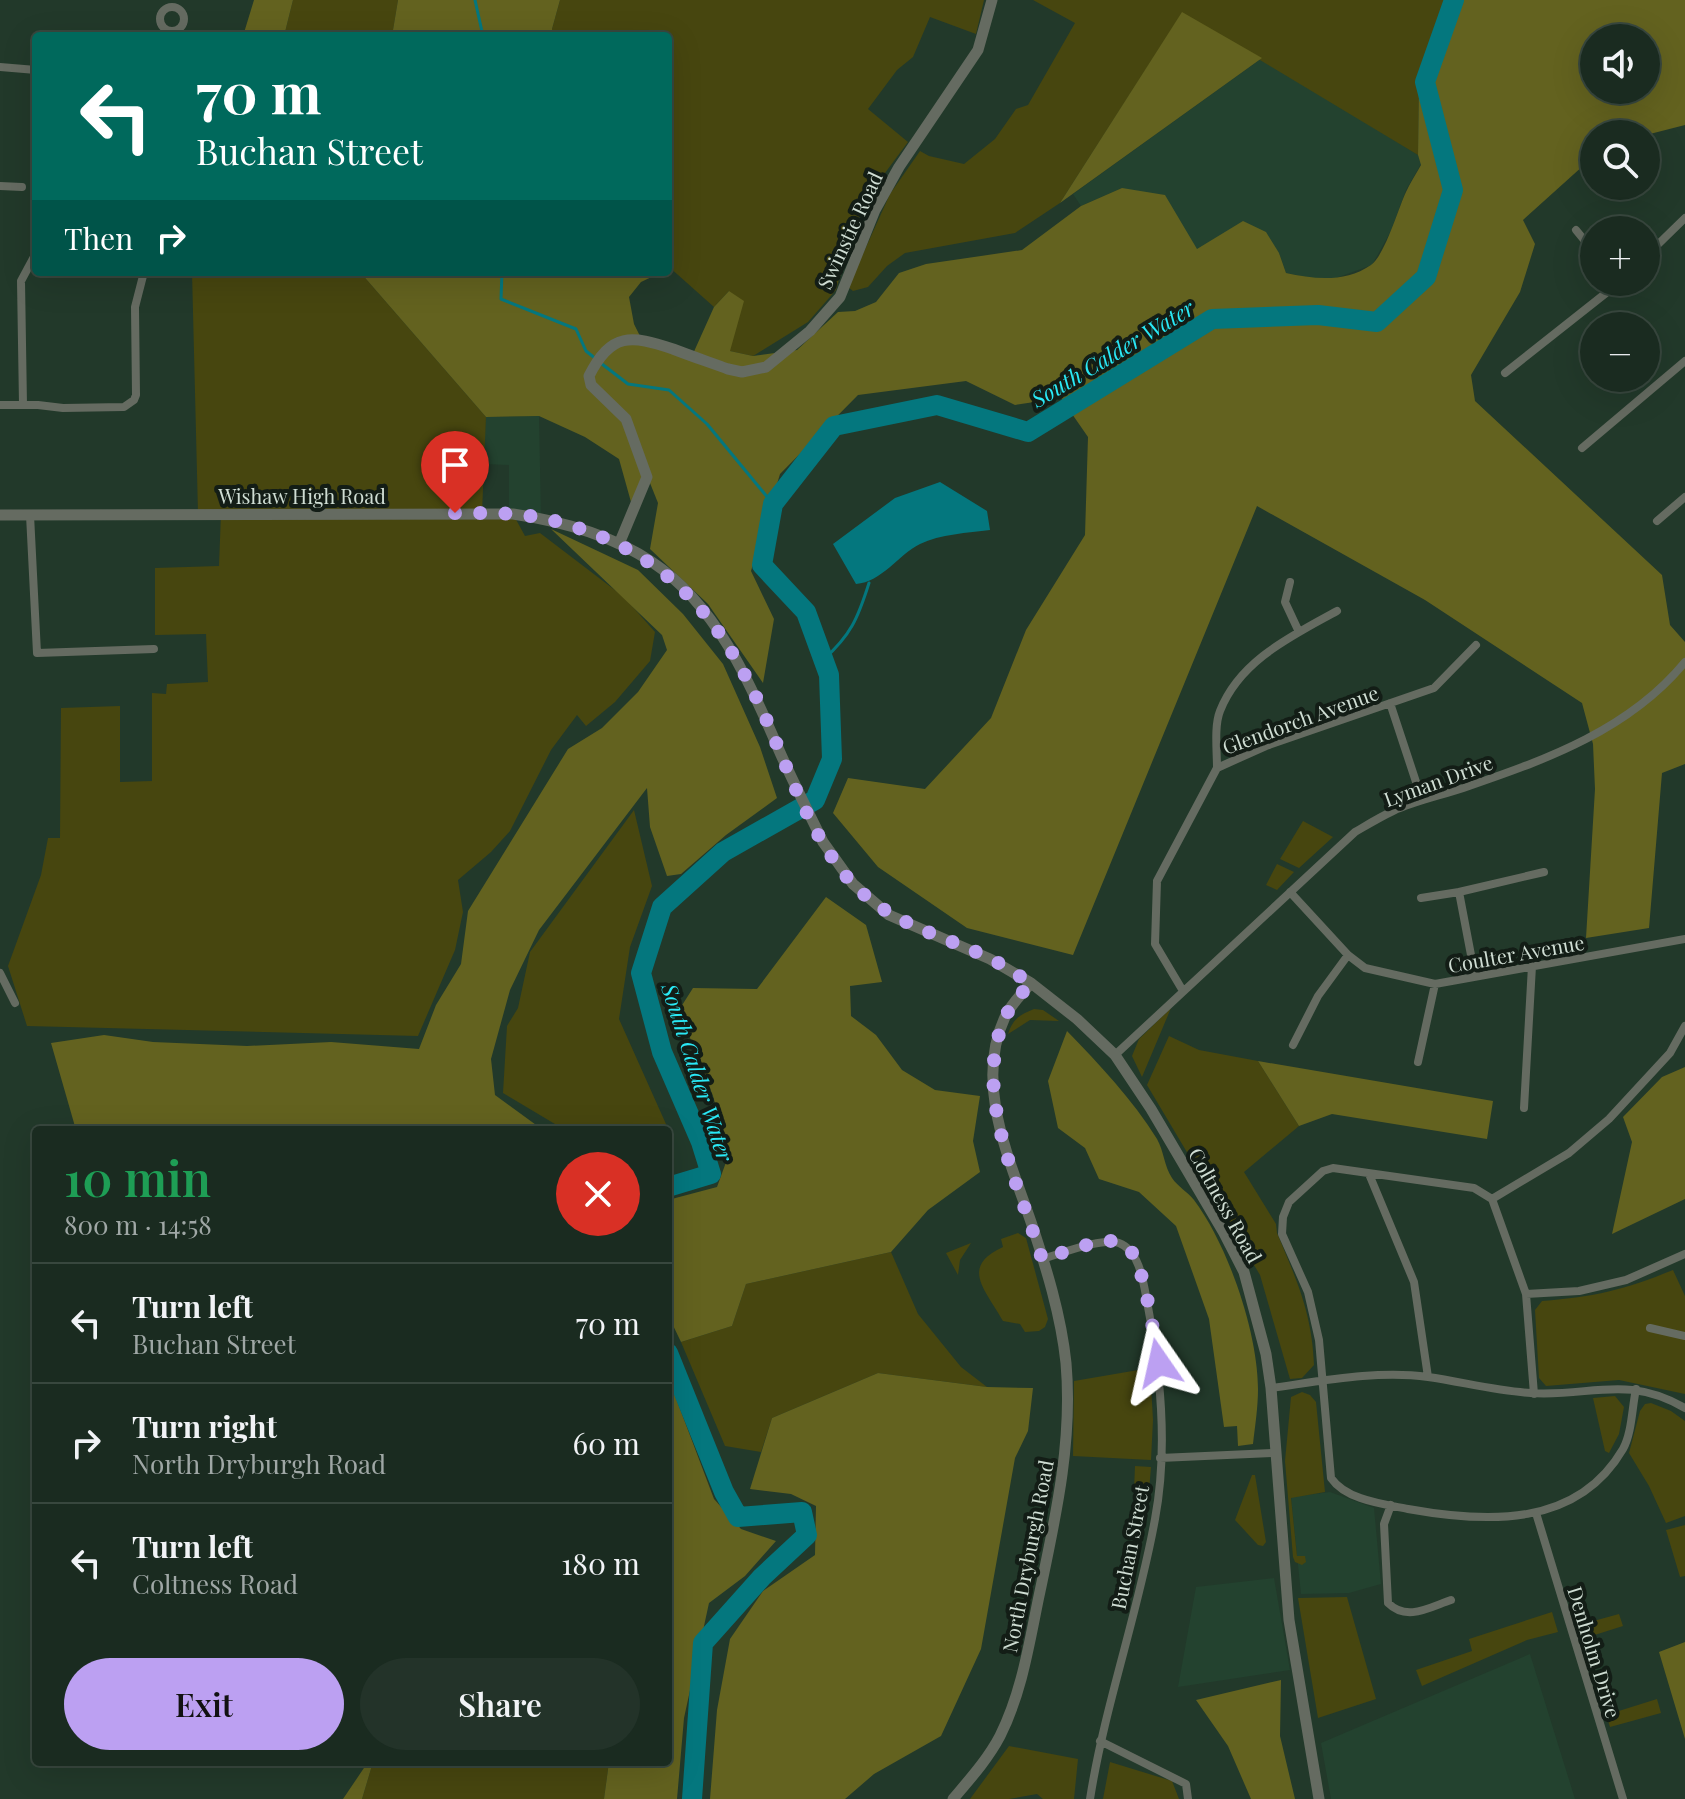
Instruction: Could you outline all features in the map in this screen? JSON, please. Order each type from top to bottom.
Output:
[{"type":"street","name":"Swinstie Road","points":[[619,544],[647,477],[626,419],[591,385],[589,376],[593,366],[617,342],[641,338],[728,369],[755,371],[780,357],[810,331],[840,297],[875,210],[899,167],[978,50],[992,0]]},
{"type":"street","points":[[0,67],[32,70]]},
{"type":"street","points":[[0,186],[22,187]]},
{"type":"street","points":[[1660,242],[1685,218]]},
{"type":"street","points":[[1576,230],[1580,235]]},
{"type":"street","points":[[23,405],[21,281],[32,260]]},
{"type":"street","points":[[0,405],[124,407],[134,400],[135,307],[143,276]]},
{"type":"street","points":[[1505,373],[1601,296]]},
{"type":"street","points":[[1582,448],[1685,361]]},
{"type":"street","points":[[1657,521],[1685,497]]},
{"type":"street","name":"Wishaw High Road","points":[[0,515],[513,514],[551,520],[619,544],[653,563],[687,592],[718,631],[744,673],[823,842]]},
{"type":"street","points":[[30,515],[37,653],[154,649]]},
{"type":"street","points":[[1290,582],[1285,602],[1299,632]]},
{"type":"street","points":[[1217,768],[1219,713],[1243,672],[1299,632],[1337,611]]},
{"type":"street","name":"Glendorch Avenue","points":[[1183,991],[1155,944],[1157,881],[1217,768],[1266,746],[1434,688],[1476,645]]},
{"type":"street","name":"Lyman Drive","points":[[1115,1055],[1355,832],[1393,811],[1468,787],[1589,739],[1644,703],[1668,683],[1685,662]]},
{"type":"street","points":[[1390,703],[1422,800]]},
{"type":"street","name":"Coltness Road","points":[[823,842],[853,884],[889,915],[990,959],[1031,983],[1077,1019],[1115,1055],[1195,1183],[1244,1272],[1266,1354],[1271,1388],[1289,1620],[1319,1799]]},
{"type":"street","points":[[1421,898],[1544,872]]},
{"type":"street","name":"Coulter Avenue","points":[[1290,892],[1348,955],[1365,968],[1435,984],[1685,939]]},
{"type":"street","points":[[1459,892],[1475,976]]},
{"type":"street","points":[[1293,1045],[1318,996],[1348,955]]},
{"type":"street","points":[[1524,1108],[1532,966]]},
{"type":"street","points":[[0,973],[15,1003]]},
{"type":"street","name":"North Dryburgh Road","points":[[953,1799],[987,1758],[1012,1708],[1022,1678],[1061,1493],[1066,1363],[1042,1259],[1006,1154],[995,1096],[1000,1032],[1014,1002],[1031,983]]},
{"type":"street","points":[[1418,1062],[1435,984]]},
{"type":"street","points":[[1492,1199],[1569,1153],[1609,1119],[1670,1053],[1685,1026]]},
{"type":"street","points":[[1534,1394],[1526,1294],[1492,1199],[1474,1188],[1333,1168],[1323,1171],[1289,1202],[1283,1217],[1282,1234],[1308,1292],[1319,1340],[1331,1478],[1340,1491],[1391,1505],[1485,1519],[1536,1513],[1586,1490],[1610,1466],[1625,1447],[1636,1389]]},
{"type":"street","points":[[1369,1174],[1414,1282],[1428,1377]]},
{"type":"street","name":"Buchan Street","points":[[1042,1259],[1108,1241],[1129,1249],[1143,1285],[1159,1363],[1160,1458],[1156,1516],[1100,1741],[1090,1799]]},
{"type":"street","points":[[1526,1294],[1579,1291],[1626,1280],[1685,1254]]},
{"type":"street","points":[[1650,1328],[1685,1336]]},
{"type":"street","points":[[1271,1388],[1389,1375],[1428,1377],[1534,1394],[1612,1387],[1636,1389],[1667,1398],[1685,1408]]},
{"type":"street","points":[[1160,1458],[1274,1453]]},
{"type":"street","points":[[1391,1505],[1384,1524],[1388,1603],[1396,1611],[1408,1614],[1451,1600]]},
{"type":"street","name":"Denholm Drive","points":[[1536,1513],[1623,1799]]},
{"type":"street","points":[[1100,1741],[1186,1784],[1188,1799]]},
{"type":"shaded area","points":[[254,0],[293,0],[285,32],[244,32]]},
{"type":"shaded area","points":[[293,0],[398,0],[393,32],[285,32]]},
{"type":"shaded area","points":[[398,0],[560,0],[552,32],[393,32]]},
{"type":"shaded area","points":[[560,0],[984,0],[976,34],[930,17],[913,57],[897,70],[868,109],[908,142],[885,173],[855,225],[836,290],[808,322],[753,356],[730,351],[729,291],[714,307],[672,270],[672,32],[552,32]]},
{"type":"shaded area","points":[[1033,0],[1450,0],[1443,9],[1419,79],[1418,155],[1182,13],[1060,203],[1015,233],[905,253],[887,266],[868,287],[853,291],[848,287],[890,194],[920,151],[964,164],[995,139],[1016,109],[1028,105],[1075,23]]},
{"type":"shaded area","points":[[1450,0],[1685,0],[1685,125],[1660,131],[1660,120],[1580,120],[1580,169],[1523,220],[1535,244],[1520,292],[1471,375],[1475,401],[1662,575],[1670,625],[1685,642],[1685,764],[1662,773],[1649,928],[1586,938],[1595,789],[1593,744],[1582,703],[1425,600],[1257,506],[1073,955],[967,928],[878,867],[833,813],[848,778],[925,789],[991,718],[1026,630],[1085,535],[1088,437],[1061,398],[1015,405],[966,381],[858,395],[780,474],[751,571],[774,619],[763,683],[708,604],[650,549],[658,503],[648,478],[631,502],[619,459],[585,437],[539,416],[486,417],[363,276],[654,276],[641,282],[629,297],[634,324],[641,338],[692,356],[714,307],[729,291],[744,301],[730,351],[753,356],[797,350],[838,312],[855,311],[876,302],[899,273],[926,264],[1022,250],[1081,206],[1122,188],[1165,195],[1197,249],[1243,221],[1266,232],[1279,253],[1286,273],[1318,278],[1351,275],[1376,260],[1421,165],[1418,155],[1419,79],[1443,9]]},
{"type":"shaded area","points":[[1182,12],[1262,58],[1060,203]]},
{"type":"shaded area","points":[[1262,58],[1418,155],[1421,164],[1372,265],[1336,278],[1316,279],[1286,273],[1279,253],[1197,249],[1122,188],[1081,206],[1073,194]]},
{"type":"shaded area","points":[[192,276],[363,276],[486,417],[482,513],[513,514],[525,536],[540,533],[624,597],[655,632],[650,661],[615,702],[586,726],[577,715],[551,750],[510,831],[458,880],[463,912],[455,950],[418,1036],[27,1026],[8,966],[41,875],[48,838],[60,838],[61,708],[120,706],[120,782],[152,781],[152,693],[166,694],[167,684],[208,682],[206,634],[155,635],[155,568],[219,566],[221,513],[198,513]]},
{"type":"shaded area","points":[[539,416],[541,518],[509,514],[509,465],[483,464],[486,417]]},
{"type":"shaded area","points":[[551,529],[638,570],[683,614],[723,664],[760,747],[777,798],[726,835],[681,874],[667,876],[650,827],[647,788],[539,930],[510,990],[491,1059],[495,1095],[538,1126],[75,1126],[51,1043],[104,1035],[153,1042],[247,1046],[331,1042],[419,1049],[436,1005],[461,964],[468,911],[568,749],[602,728],[638,692],[667,650],[662,635]]},
{"type":"shaded area","points":[[634,810],[652,886],[630,947],[619,1019],[667,1126],[558,1126],[503,1093],[507,1026],[518,1008],[530,952]]},
{"type":"shaded area","points":[[1303,821],[1333,837],[1299,868],[1280,859]]},
{"type":"shaded area","points":[[1277,864],[1294,872],[1277,890],[1266,885]]},
{"type":"shaded area","points":[[826,897],[866,925],[882,982],[850,986],[851,1016],[876,1035],[902,1070],[935,1090],[980,1096],[973,1141],[980,1172],[928,1210],[891,1252],[746,1284],[732,1326],[681,1342],[672,1323],[672,1199],[717,1187],[729,1154],[713,1096],[679,1010],[693,988],[757,989]]},
{"type":"shaded area","points":[[1171,1008],[1142,1077],[1132,1056],[1139,1039]]},
{"type":"shaded area","points":[[1034,1009],[1043,1010],[1059,1021],[1030,1020],[1008,1034],[1017,1018]]},
{"type":"shaded area","points":[[1067,1031],[1137,1110],[1157,1139],[1172,1178],[1194,1200],[1207,1219],[1229,1265],[1247,1316],[1257,1367],[1253,1444],[1238,1446],[1237,1426],[1224,1427],[1209,1319],[1176,1226],[1139,1192],[1099,1179],[1085,1148],[1058,1128],[1048,1081]]},
{"type":"shaded area","points":[[1169,1036],[1199,1050],[1258,1061],[1299,1126],[1244,1172],[1276,1224],[1307,1313],[1314,1365],[1302,1378],[1290,1379],[1260,1275],[1147,1085]]},
{"type":"shaded area","points":[[1258,1061],[1493,1101],[1487,1139],[1332,1114],[1299,1126]]},
{"type":"shaded area","points":[[1685,1067],[1685,1199],[1612,1234],[1632,1142],[1623,1117],[1662,1077]]},
{"type":"shaded area","points":[[1018,1233],[1026,1238],[1048,1319],[1039,1331],[1025,1332],[1020,1324],[1003,1321],[980,1280],[982,1263],[1003,1247],[1001,1239]]},
{"type":"shaded area","points":[[971,1243],[960,1260],[958,1275],[946,1253]]},
{"type":"shaded area","points":[[891,1252],[918,1314],[961,1367],[987,1387],[878,1373],[772,1418],[761,1452],[725,1446],[681,1342],[732,1326],[746,1284]]},
{"type":"shaded area","points":[[1673,1270],[1685,1296],[1685,1394],[1619,1380],[1546,1386],[1539,1378],[1535,1310],[1542,1301],[1609,1292]]},
{"type":"shaded area","points":[[1150,1368],[1153,1420],[1151,1460],[1073,1456],[1074,1381]]},
{"type":"shaded area","points":[[878,1373],[987,1387],[1033,1388],[1028,1431],[1015,1458],[981,1649],[941,1736],[874,1774],[845,1799],[710,1799],[717,1710],[730,1639],[763,1591],[815,1555],[816,1506],[791,1494],[750,1489],[772,1418]]},
{"type":"shaded area","points":[[672,1388],[714,1499],[741,1529],[776,1541],[745,1576],[709,1603],[684,1718],[677,1799],[604,1799],[608,1766],[672,1766]]},
{"type":"shaded area","points":[[1302,1392],[1316,1402],[1325,1492],[1291,1498],[1297,1556],[1305,1556],[1306,1562],[1302,1565],[1295,1562],[1293,1557],[1285,1461],[1291,1397]]},
{"type":"shaded area","points":[[1615,1396],[1624,1407],[1619,1434],[1609,1453],[1605,1451],[1593,1398]]},
{"type":"shaded area","points":[[1651,1403],[1685,1421],[1685,1516],[1666,1523],[1629,1453],[1640,1411],[1645,1404]]},
{"type":"shaded area","points":[[1135,1466],[1151,1467],[1149,1491],[1134,1490]]},
{"type":"shaded area","points":[[1252,1475],[1255,1475],[1266,1542],[1263,1546],[1258,1545],[1235,1520]]},
{"type":"shaded area","points":[[1330,1492],[1374,1508],[1381,1584],[1349,1593],[1301,1594],[1291,1497]]},
{"type":"shaded area","points":[[1685,1525],[1685,1576],[1680,1577],[1666,1530]]},
{"type":"shaded area","points":[[1274,1578],[1290,1670],[1178,1687],[1196,1587]]},
{"type":"shaded area","points":[[1347,1597],[1376,1699],[1318,1718],[1298,1598]]},
{"type":"shaded area","points":[[1552,1612],[1558,1632],[1527,1640],[1422,1686],[1416,1670],[1472,1651],[1469,1639]]},
{"type":"shaded area","points":[[1619,1614],[1623,1626],[1582,1639],[1579,1625]]},
{"type":"shaded area","points":[[1685,1642],[1685,1739],[1659,1652]]},
{"type":"shaded area","points":[[1530,1654],[1575,1799],[1331,1799],[1321,1743]]},
{"type":"shaded area","points":[[1281,1680],[1280,1736],[1295,1799],[1251,1799],[1228,1746],[1196,1700]]},
{"type":"shaded area","points":[[1657,1699],[1661,1713],[1610,1727],[1606,1715]]},
{"type":"shaded area","points":[[1009,1746],[1078,1759],[1074,1799],[1043,1799],[1037,1794],[1009,1799],[970,1799]]},
{"type":"shaded area","points":[[1110,1762],[1172,1781],[1179,1799],[1103,1799]]},
{"type":"shaded area","points":[[365,1766],[372,1766],[362,1799],[343,1799]]},
{"type":"shaded area","points":[[372,1766],[608,1766],[604,1799],[362,1799]]},
{"type":"water","points":[[940,482],[987,511],[990,530],[954,534],[920,544],[874,578],[856,584],[833,544],[895,498]]},
{"type":"waterway","points":[[475,0],[482,32]]},
{"type":"waterway","name":"South Calder Water","points":[[672,1186],[711,1174],[701,1142],[662,1052],[641,973],[662,907],[723,852],[815,800],[832,759],[829,675],[806,612],[762,565],[773,504],[834,426],[937,405],[1028,432],[1212,319],[1318,315],[1377,322],[1426,277],[1453,190],[1425,82],[1454,0]]},
{"type":"waterway","points":[[502,276],[501,299],[576,329],[586,351],[596,359]]},
{"type":"waterway","points":[[602,364],[628,384],[669,390],[707,424],[773,504]]},
{"type":"waterway","points":[[823,660],[852,625],[869,583]]},
{"type":"waterway","name":"South Calder Water","points":[[672,1363],[724,1492],[738,1517],[802,1512],[807,1535],[762,1577],[703,1643],[692,1799]]},
{"type":"route","points":[[455,513],[513,514],[551,520],[619,544],[653,563],[687,592],[718,631],[763,710],[823,842],[853,884],[889,915],[990,959],[1031,983],[1006,1016],[997,1051],[995,1096],[1006,1154],[1042,1259],[1108,1241],[1129,1249],[1143,1285],[1159,1363]]}]
